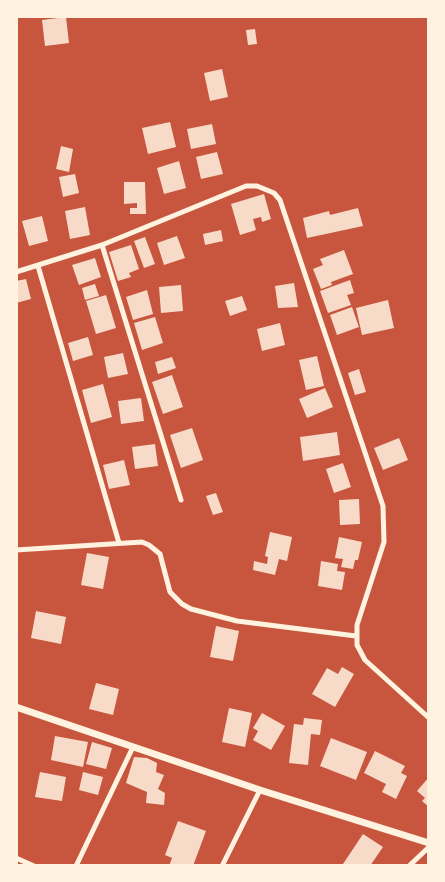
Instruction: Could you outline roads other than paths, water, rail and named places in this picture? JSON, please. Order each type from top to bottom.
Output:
[{"type":"street","points":[[16,272],[102,245],[246,186],[266,188],[280,200],[383,506],[384,542],[357,625],[356,636],[365,660],[429,718]]},
{"type":"street","points":[[102,245],[181,500]]},
{"type":"street","points":[[38,266],[119,543]]},
{"type":"street","points":[[16,550],[142,542],[155,549],[163,561],[166,585],[170,592],[182,604],[191,609],[237,621],[356,636]]},
{"type":"street","points":[[16,707],[429,845],[409,866]]},
{"type":"street","points":[[76,866],[133,747]]},
{"type":"street","points":[[222,866],[260,790]]},
{"type":"street","points":[[16,858],[34,866]]}]
